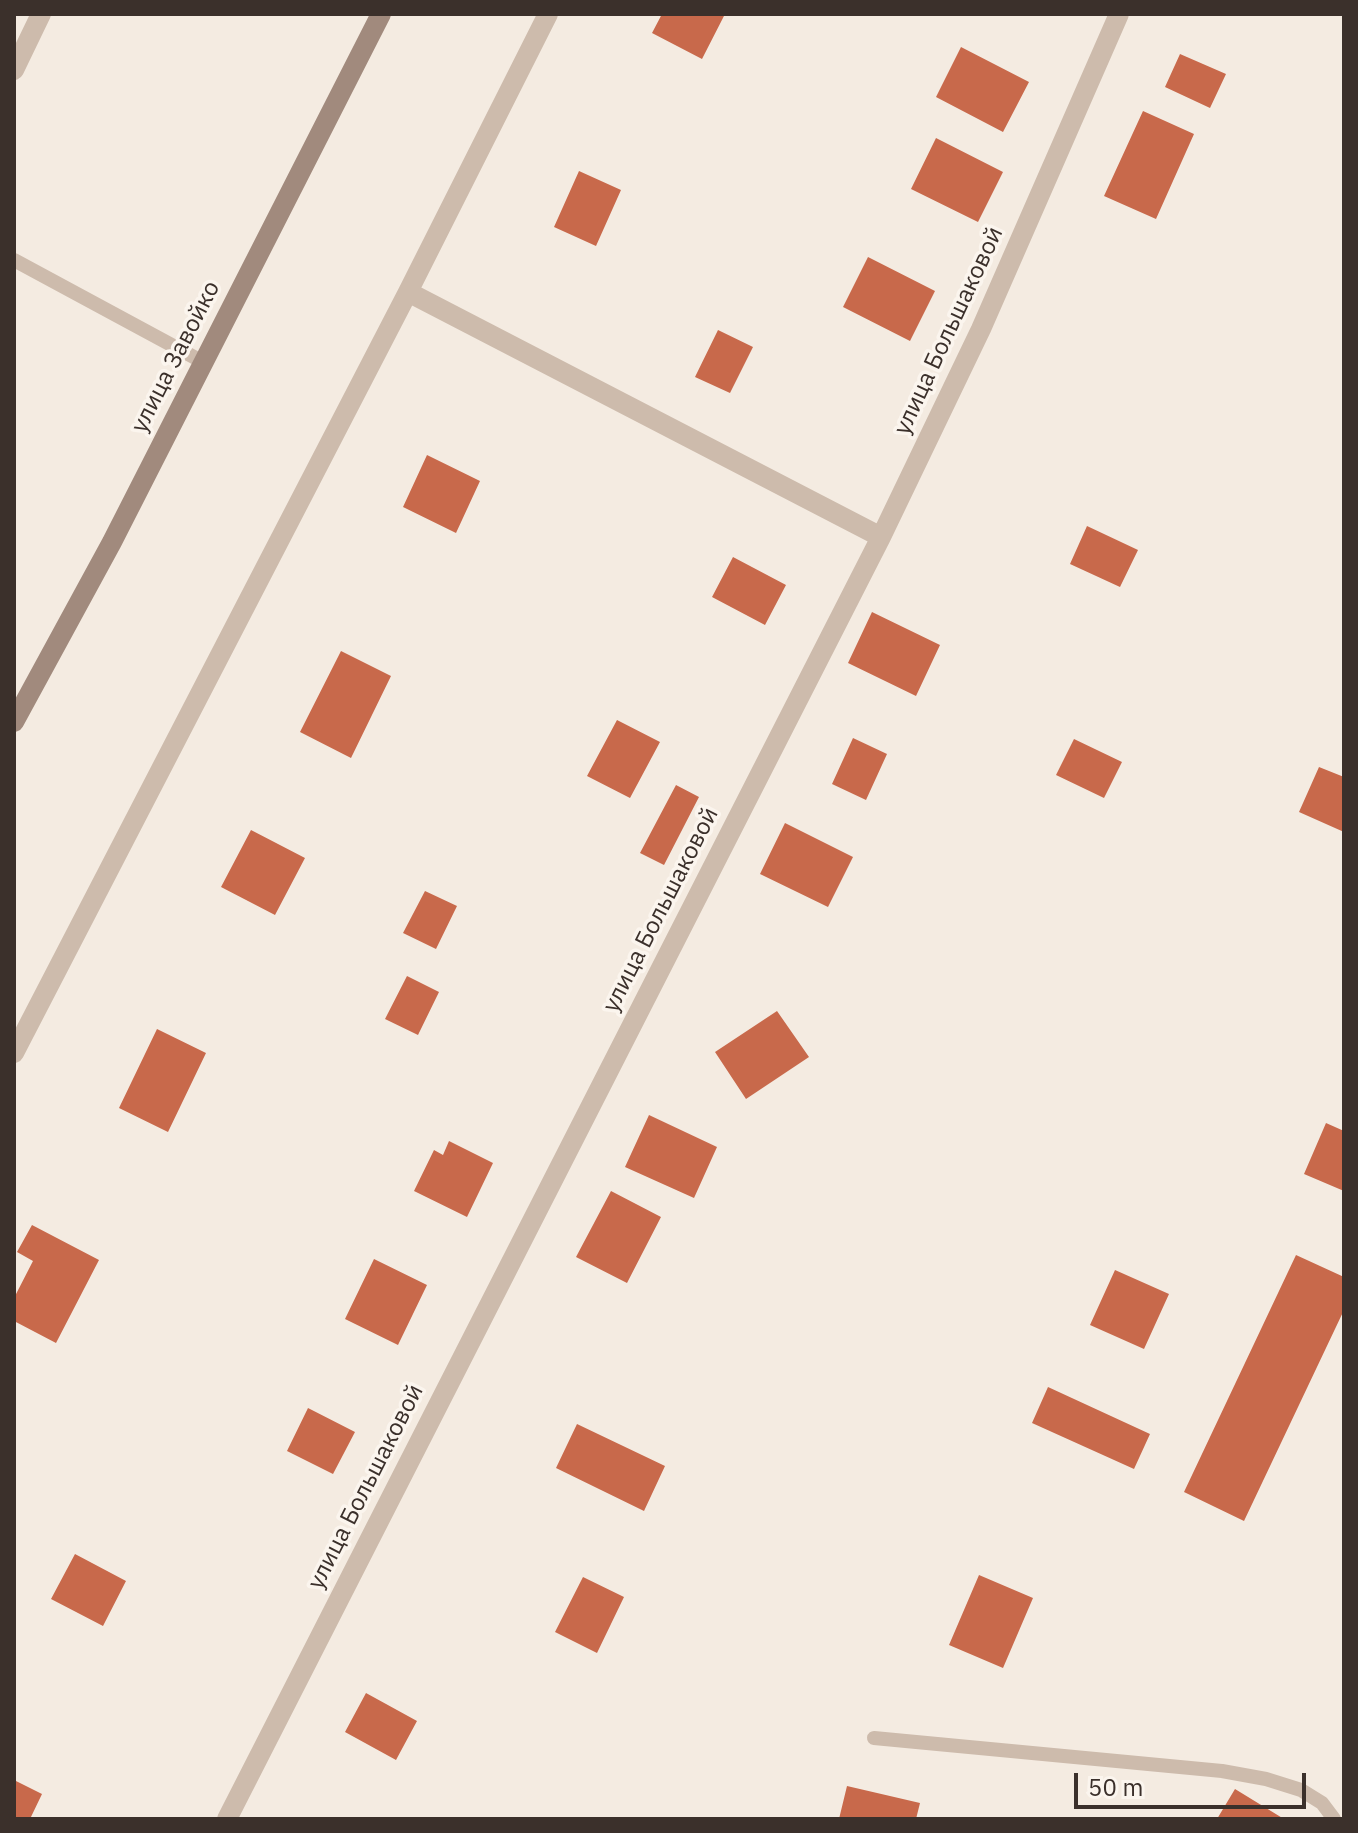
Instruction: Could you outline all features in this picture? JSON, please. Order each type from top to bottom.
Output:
[{"type":"main road","name":"улица Завойко","points":[[14,722],[112,542],[381,14]]},
{"type":"street","points":[[14,70],[41,14]]},
{"type":"street","points":[[14,1053],[408,292],[548,14]]},
{"type":"street","name":"улица Большаковой","points":[[227,1819],[881,537],[981,329],[1119,14]]},
{"type":"street","points":[[408,292],[881,537]]},
{"type":"lane","points":[[14,260],[203,362]]},
{"type":"lane","points":[[874,1738],[1251,1776],[1301,1790],[1322,1803],[1334,1819]]},
{"type":"building","points":[[662,14],[725,14],[702,59],[652,33]]},
{"type":"building","points":[[961,47],[1029,82],[1003,132],[936,97]]},
{"type":"building","points":[[1180,54],[1226,74],[1210,108],[1165,87]]},
{"type":"building","points":[[1143,111],[1194,134],[1156,219],[1104,196]]},
{"type":"building","points":[[936,138],[1003,172],[978,222],[911,189]]},
{"type":"building","points":[[579,171],[621,190],[596,246],[554,227]]},
{"type":"building","points":[[868,257],[935,291],[910,341],[843,307]]},
{"type":"building","points":[[718,330],[753,347],[730,393],[695,377]]},
{"type":"building","points":[[427,455],[480,481],[456,533],[403,507]]},
{"type":"building","points":[[1087,526],[1138,550],[1120,587],[1070,564]]},
{"type":"building","points":[[733,557],[786,585],[765,625],[712,597]]},
{"type":"building","points":[[872,612],[940,645],[916,696],[848,663]]},
{"type":"building","points":[[341,651],[391,676],[351,758],[300,732]]},
{"type":"building","points":[[617,720],[660,742],[630,798],[587,776]]},
{"type":"building","points":[[853,738],[887,754],[866,800],[832,784]]},
{"type":"building","points":[[1074,739],[1122,762],[1104,798],[1056,775]]},
{"type":"building","points":[[1319,767],[1344,777],[1344,832],[1299,812]]},
{"type":"building","points":[[676,785],[699,797],[664,865],[640,853]]},
{"type":"building","points":[[785,823],[853,857],[828,907],[760,874]]},
{"type":"building","points":[[251,830],[305,858],[275,915],[221,887]]},
{"type":"building","points":[[425,891],[457,906],[436,949],[403,933]]},
{"type":"building","points":[[407,976],[439,992],[418,1035],[385,1019]]},
{"type":"building","points":[[777,1011],[809,1057],[746,1099],[715,1052]]},
{"type":"building","points":[[157,1029],[206,1053],[168,1132],[119,1108]]},
{"type":"building","points":[[649,1115],[717,1147],[694,1198],[625,1167]]},
{"type":"building","points":[[1326,1123],[1344,1131],[1344,1191],[1304,1174]]},
{"type":"building","points":[[449,1141],[493,1163],[467,1217],[414,1191],[434,1150],[443,1155]]},
{"type":"building","points":[[611,1191],[661,1217],[627,1283],[576,1257]]},
{"type":"building","points":[[32,1225],[99,1260],[56,1343],[14,1321],[14,1298],[33,1261],[17,1252]]},
{"type":"building","points":[[1296,1255],[1344,1277],[1344,1310],[1244,1521],[1184,1492]]},
{"type":"building","points":[[374,1259],[427,1285],[398,1345],[345,1319]]},
{"type":"building","points":[[1115,1270],[1169,1294],[1144,1349],[1090,1325]]},
{"type":"building","points":[[1048,1387],[1150,1434],[1134,1469],[1032,1423]]},
{"type":"building","points":[[308,1408],[355,1432],[333,1474],[287,1451]]},
{"type":"building","points":[[577,1424],[665,1466],[644,1511],[556,1468]]},
{"type":"building","points":[[75,1554],[126,1581],[103,1626],[51,1599]]},
{"type":"building","points":[[979,1575],[1033,1598],[1003,1668],[949,1645]]},
{"type":"building","points":[[583,1577],[624,1597],[597,1653],[555,1632]]},
{"type":"building","points":[[366,1693],[417,1721],[396,1760],[345,1732]]},
{"type":"building","points":[[14,1780],[42,1794],[30,1819],[14,1819]]},
{"type":"building","points":[[847,1786],[920,1803],[916,1819],[839,1819]]},
{"type":"building","points":[[1235,1789],[1284,1819],[1217,1819]]}]
